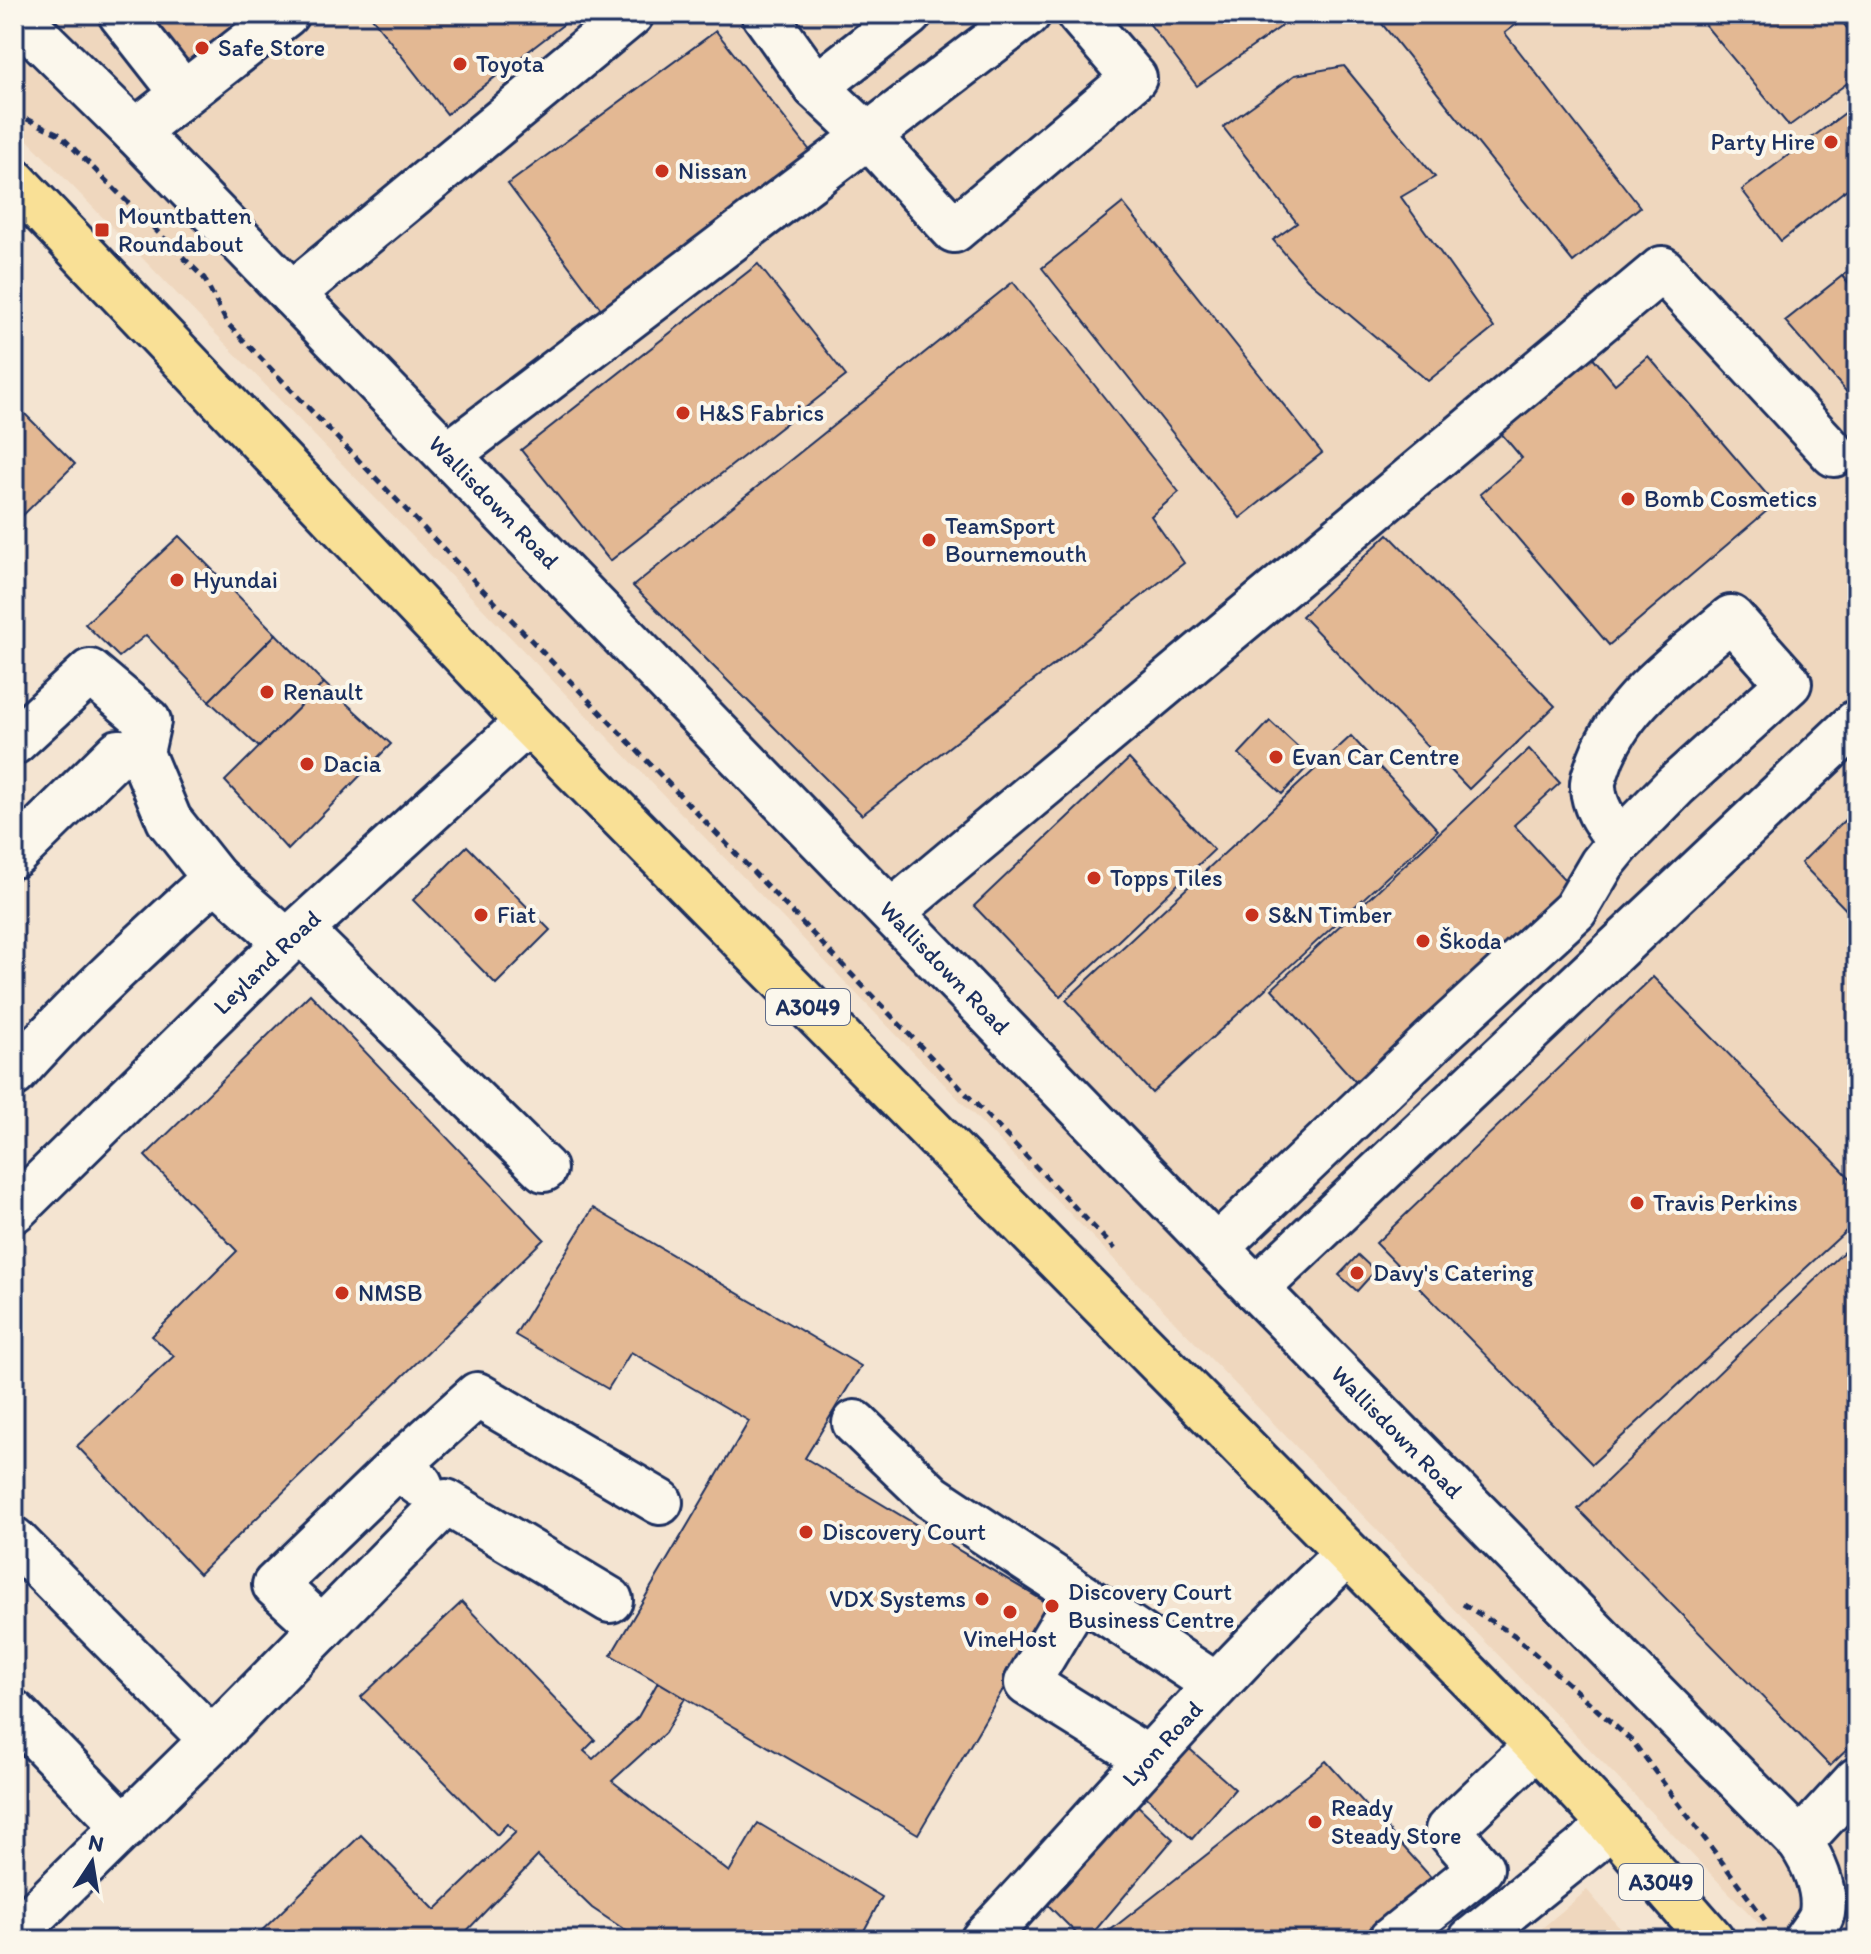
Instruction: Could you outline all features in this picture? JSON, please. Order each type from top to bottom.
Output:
[{"type":"main road","name":"A3049","points":[[14,181],[528,722],[1537,1745],[1712,1940]]},
{"type":"street","name":"Wallisdown Road","points":[[15,14],[135,132],[1216,1248],[1800,1842],[1840,1896],[1822,1916],[1788,1934]]},
{"type":"street","points":[[121,14],[183,93]]},
{"type":"street","points":[[135,132],[286,14]]},
{"type":"street","points":[[292,294],[631,14]]},
{"type":"street","points":[[764,14],[816,87],[868,136],[954,230],[1134,78],[1079,14]]},
{"type":"street","points":[[816,87],[909,14]]},
{"type":"street","points":[[449,454],[1028,14]]},
{"type":"street","points":[[892,912],[1662,269],[1834,454]]},
{"type":"street","points":[[1216,1248],[1575,910],[1602,864],[1620,842],[1675,786],[1789,683],[1731,618],[1631,707],[1613,731],[1592,785],[1597,808],[1620,842]]},
{"type":"street","points":[[14,742],[90,672],[148,721],[141,753],[169,820],[215,878],[294,936],[544,1169]]},
{"type":"street","name":"Leyland Road","points":[[14,1210],[294,936],[528,722]]},
{"type":"street","points":[[1256,1289],[1857,722]]},
{"type":"street","points":[[14,855],[119,752],[141,753]]},
{"type":"street","points":[[23,1045],[215,878]]},
{"type":"street","points":[[322,1628],[275,1585],[477,1395],[660,1502]]},
{"type":"street","points":[[855,1423],[932,1497],[1216,1685]]},
{"type":"street","points":[[397,1467],[446,1502],[610,1600]]},
{"type":"street","points":[[14,1935],[212,1740],[446,1502]]},
{"type":"street","points":[[14,1540],[212,1740]]},
{"type":"street","name":"Lyon Road","points":[[983,1940],[1108,1806],[1147,1758],[1347,1554]]},
{"type":"street","points":[[1079,1596],[1027,1683],[1147,1758]]},
{"type":"street","points":[[14,1713],[125,1827]]},
{"type":"street","points":[[1391,1940],[1481,1868],[1448,1830],[1537,1745]]},
{"type":"street","points":[[1800,1842],[1857,1780]]},
{"type":"street","points":[[1471,1940],[1589,1845],[1610,1823]]},
{"type":"path","points":[[14,113],[59,134],[204,278],[227,323],[1123,1257]]},
{"type":"path","points":[[1455,1599],[1514,1635],[1633,1742],[1788,1934]]},
{"type":"shaded area","points":[[14,14],[1857,14],[1857,1940],[1775,1940],[14,126]]},
{"type":"shaded area","points":[[1587,1890],[1630,1940],[1528,1940]]},
{"type":"building","name":"Safe Store","points":[[141,14],[281,14],[194,82]]},
{"type":"building","name":"Toyota","points":[[369,14],[577,14],[447,114]]},
{"type":"building","points":[[1142,14],[1299,14],[1197,86]]},
{"type":"building","points":[[1374,14],[1530,14],[1505,33],[1640,207],[1573,262]]},
{"type":"building","points":[[1696,14],[1836,14],[1857,41],[1857,76],[1789,126]]},
{"type":"building","name":"Nissan","points":[[716,31],[815,157],[613,325],[508,184]]},
{"type":"building","points":[[1344,66],[1435,177],[1401,197],[1494,328],[1428,381],[1307,279],[1273,240],[1297,223],[1223,127],[1295,75]]},
{"type":"building","name":"Party Hire","points":[[1857,104],[1857,181],[1781,241],[1742,190]]},
{"type":"building","points":[[1123,203],[1322,453],[1240,518],[1042,268]]},
{"type":"building","points":[[1857,263],[1857,294],[1842,276]]},
{"type":"building","name":"H&S Fabrics","points":[[758,264],[846,376],[610,561],[521,450]]},
{"type":"building","points":[[1842,276],[1857,294],[1857,404],[1785,321]]},
{"type":"building","name":"TeamSport Bournemouth","points":[[1013,282],[1179,492],[1151,516],[1184,563],[862,815],[633,586]]},
{"type":"building","name":"Bomb Cosmetics","points":[[1591,355],[1615,384],[1648,356],[1775,504],[1609,645],[1480,494],[1522,458],[1500,432]]},
{"type":"building","points":[[14,403],[75,464],[14,524]]},
{"type":"building","points":[[1388,534],[1555,706],[1469,789],[1302,616]]},
{"type":"building","name":"Hyundai","points":[[179,536],[276,634],[209,701],[146,635],[119,657],[85,624]]},
{"type":"building","name":"Renault","points":[[276,634],[324,683],[259,747],[209,701]]},
{"type":"building","name":"Dacia","points":[[324,683],[391,744],[288,850],[225,781]]},
{"type":"building","name":"Evan Car Centre","points":[[1270,721],[1313,761],[1282,794],[1239,754]]},
{"type":"building","name":"S&N Timber","points":[[1351,736],[1438,830],[1152,1093],[1066,1000]]},
{"type":"building","name":"Škoda","points":[[1529,749],[1560,783],[1514,825],[1576,892],[1361,1088],[1272,989]]},
{"type":"building","name":"Topps Tiles","points":[[1129,759],[1214,850],[1060,996],[974,906]]},
{"type":"building","points":[[1857,808],[1857,921],[1801,863]]},
{"type":"building","name":"Fiat","points":[[467,846],[550,930],[496,984],[413,900]]},
{"type":"building","name":"Travis Perkins","points":[[1653,977],[1857,1185],[1857,1221],[1592,1464],[1376,1243]]},
{"type":"building","name":"NMSB","points":[[310,994],[544,1239],[199,1574],[77,1446],[174,1356],[152,1336],[237,1251],[145,1156]]},
{"type":"building","name":"Discovery Court","points":[[593,1208],[861,1366],[805,1458],[1052,1606],[918,1834],[611,1655],[749,1421],[631,1352],[608,1389],[515,1335]]},
{"type":"building","points":[[1857,1239],[1857,1740],[1830,1766],[1578,1509]]},
{"type":"building","name":"Davy's Catering","points":[[1358,1255],[1375,1271],[1357,1291],[1339,1275]]},
{"type":"building","points":[[462,1602],[595,1740],[584,1751],[593,1759],[638,1717],[658,1682],[685,1698],[665,1733],[612,1781],[729,1872],[758,1823],[882,1897],[859,1940],[640,1940],[592,1908],[538,1856],[460,1938],[462,1940],[252,1940],[361,1835],[435,1910],[516,1832],[507,1824],[497,1835],[361,1697]]},
{"type":"building","points":[[1183,1743],[1235,1789],[1192,1839],[1140,1791]]},
{"type":"building","name":"Ready Steady Store","points":[[1326,1761],[1437,1884],[1368,1940],[1098,1940]]},
{"type":"building","points":[[1131,1799],[1173,1839],[1087,1940],[1083,1940],[1039,1896]]},
{"type":"place","name":"Safe Store","points":[[202,48]]},
{"type":"place","name":"Toyota","points":[[460,64]]},
{"type":"place","name":"Party Hire","points":[[1831,142]]},
{"type":"place","name":"Nissan","points":[[662,171]]},
{"type":"place","name":"Mountbatten Roundabout","points":[[102,230]]},
{"type":"place","name":"H&S Fabrics","points":[[683,413]]},
{"type":"place","name":"Bomb Cosmetics","points":[[1628,499]]},
{"type":"place","name":"TeamSport Bournemouth","points":[[929,540]]},
{"type":"place","name":"Hyundai","points":[[177,580]]},
{"type":"place","name":"Renault","points":[[267,692]]},
{"type":"place","name":"Evan Car Centre","points":[[1276,757]]},
{"type":"place","name":"Dacia","points":[[307,764]]},
{"type":"place","name":"Topps Tiles","points":[[1094,878]]},
{"type":"place","name":"Fiat","points":[[481,915]]},
{"type":"place","name":"S&N Timber","points":[[1252,915]]},
{"type":"place","name":"Škoda","points":[[1423,941]]},
{"type":"place","name":"Travis Perkins","points":[[1637,1203]]},
{"type":"place","name":"Davy's Catering","points":[[1357,1273]]},
{"type":"place","name":"NMSB","points":[[342,1293]]},
{"type":"place","name":"Discovery Court","points":[[806,1532]]},
{"type":"place","name":"VDX Systems","points":[[982,1599]]},
{"type":"place","name":"Discovery Court Business Centre","points":[[1052,1606]]},
{"type":"place","name":"VineHost","points":[[1010,1612]]},
{"type":"place","name":"Ready Steady Store","points":[[1315,1822]]}]
